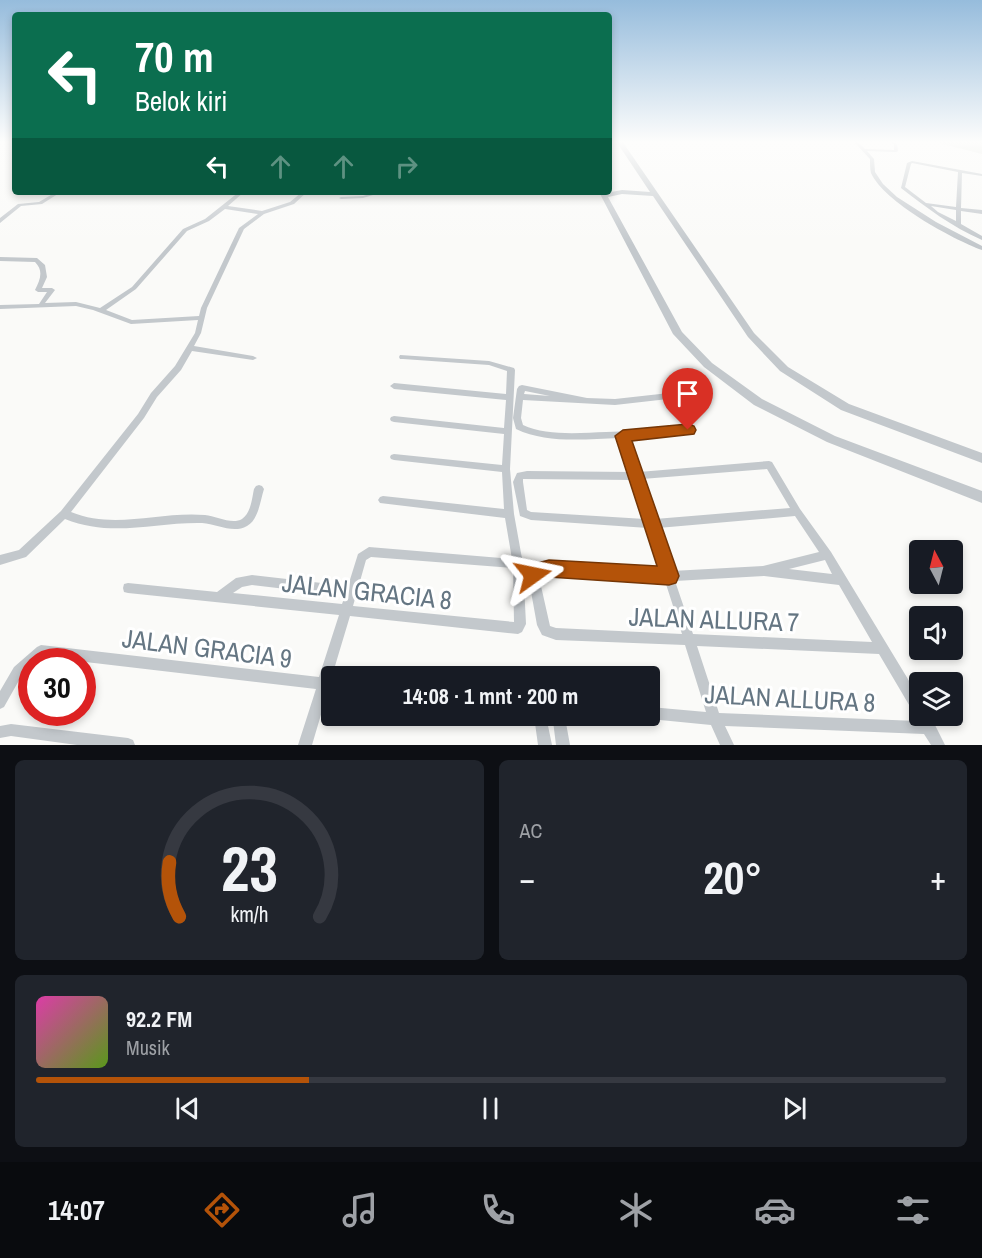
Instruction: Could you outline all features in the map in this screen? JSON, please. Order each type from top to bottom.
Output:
[{"type":"street","points":[[643,176],[752,335],[784,369],[845,407],[982,458]]},
{"type":"street","points":[[874,176],[901,202],[931,222],[982,248]]},
{"type":"street","points":[[907,176],[904,190],[958,226],[982,238]]},
{"type":"street","points":[[958,226],[960,176]]},
{"type":"street","points":[[612,193],[655,194]]},
{"type":"street","points":[[0,222],[20,206],[40,203],[54,195]]},
{"type":"street","points":[[100,310],[134,288],[185,230],[207,220],[238,195]]},
{"type":"street","points":[[0,560],[22,554],[64,514],[154,395],[178,368],[201,325],[201,318],[237,237],[248,223],[262,213],[285,207],[301,195]]},
{"type":"street","points":[[341,198],[370,195]]},
{"type":"street","points":[[604,195],[678,334],[708,365],[758,402],[831,439],[982,497]]},
{"type":"street","points":[[921,203],[982,212]]},
{"type":"street","points":[[224,207],[262,213]]},
{"type":"street","points":[[0,259],[37,260],[43,266],[44,277],[38,290],[52,290],[40,306]]},
{"type":"street","points":[[0,307],[76,304],[131,322],[201,318]]},
{"type":"street","points":[[190,348],[254,358]]},
{"type":"street","points":[[332,666],[359,562],[369,552],[518,564],[509,514],[506,469],[508,397],[512,375],[505,366],[403,357]]},
{"type":"street","points":[[394,386],[508,397]]},
{"type":"street","points":[[669,396],[678,401],[689,422],[688,430],[623,436],[528,433],[519,427],[521,397],[615,402],[669,396]]},
{"type":"street","points":[[394,419],[506,431]]},
{"type":"street","points":[[623,436],[689,642],[715,719],[727,745]]},
{"type":"street","points":[[394,457],[506,469]]},
{"type":"street","points":[[797,513],[651,524],[531,516],[523,513],[518,482],[520,476],[637,476],[769,465],[797,513],[827,555],[909,695]]},
{"type":"street","points":[[64,514],[77,521],[96,523],[195,519],[239,525],[248,519],[259,489]]},
{"type":"street","points":[[383,500],[509,514]]},
{"type":"street","points":[[763,572],[827,555]]},
{"type":"street","name":"JALAN GRACIA 8","points":[[128,588],[510,629],[518,628],[520,624],[518,564]]},
{"type":"street","name":"JALAN ALLURA 7","points":[[669,576],[549,568],[537,571],[533,575],[546,631],[556,634],[689,642],[881,648]]},
{"type":"street","points":[[669,576],[763,572],[842,580]]},
{"type":"street","name":"JALAN GRACIA 8","points":[[218,598],[240,582],[252,580],[351,592]]},
{"type":"street","name":"JALAN GRACIA 9","points":[[0,703],[18,671],[41,651],[321,684]]},
{"type":"street","points":[[304,745],[321,701]]},
{"type":"street","name":"JALAN ALLURA 8","points":[[660,714],[715,719],[928,728]]},
{"type":"street","points":[[542,726],[545,745]]},
{"type":"street","points":[[560,726],[564,745]]},
{"type":"street","points":[[928,728],[938,745]]},
{"type":"street","points":[[5,731],[128,745]]},
{"type":"route","points":[[533,575],[537,571],[549,568],[669,576],[623,436],[688,430]]}]
